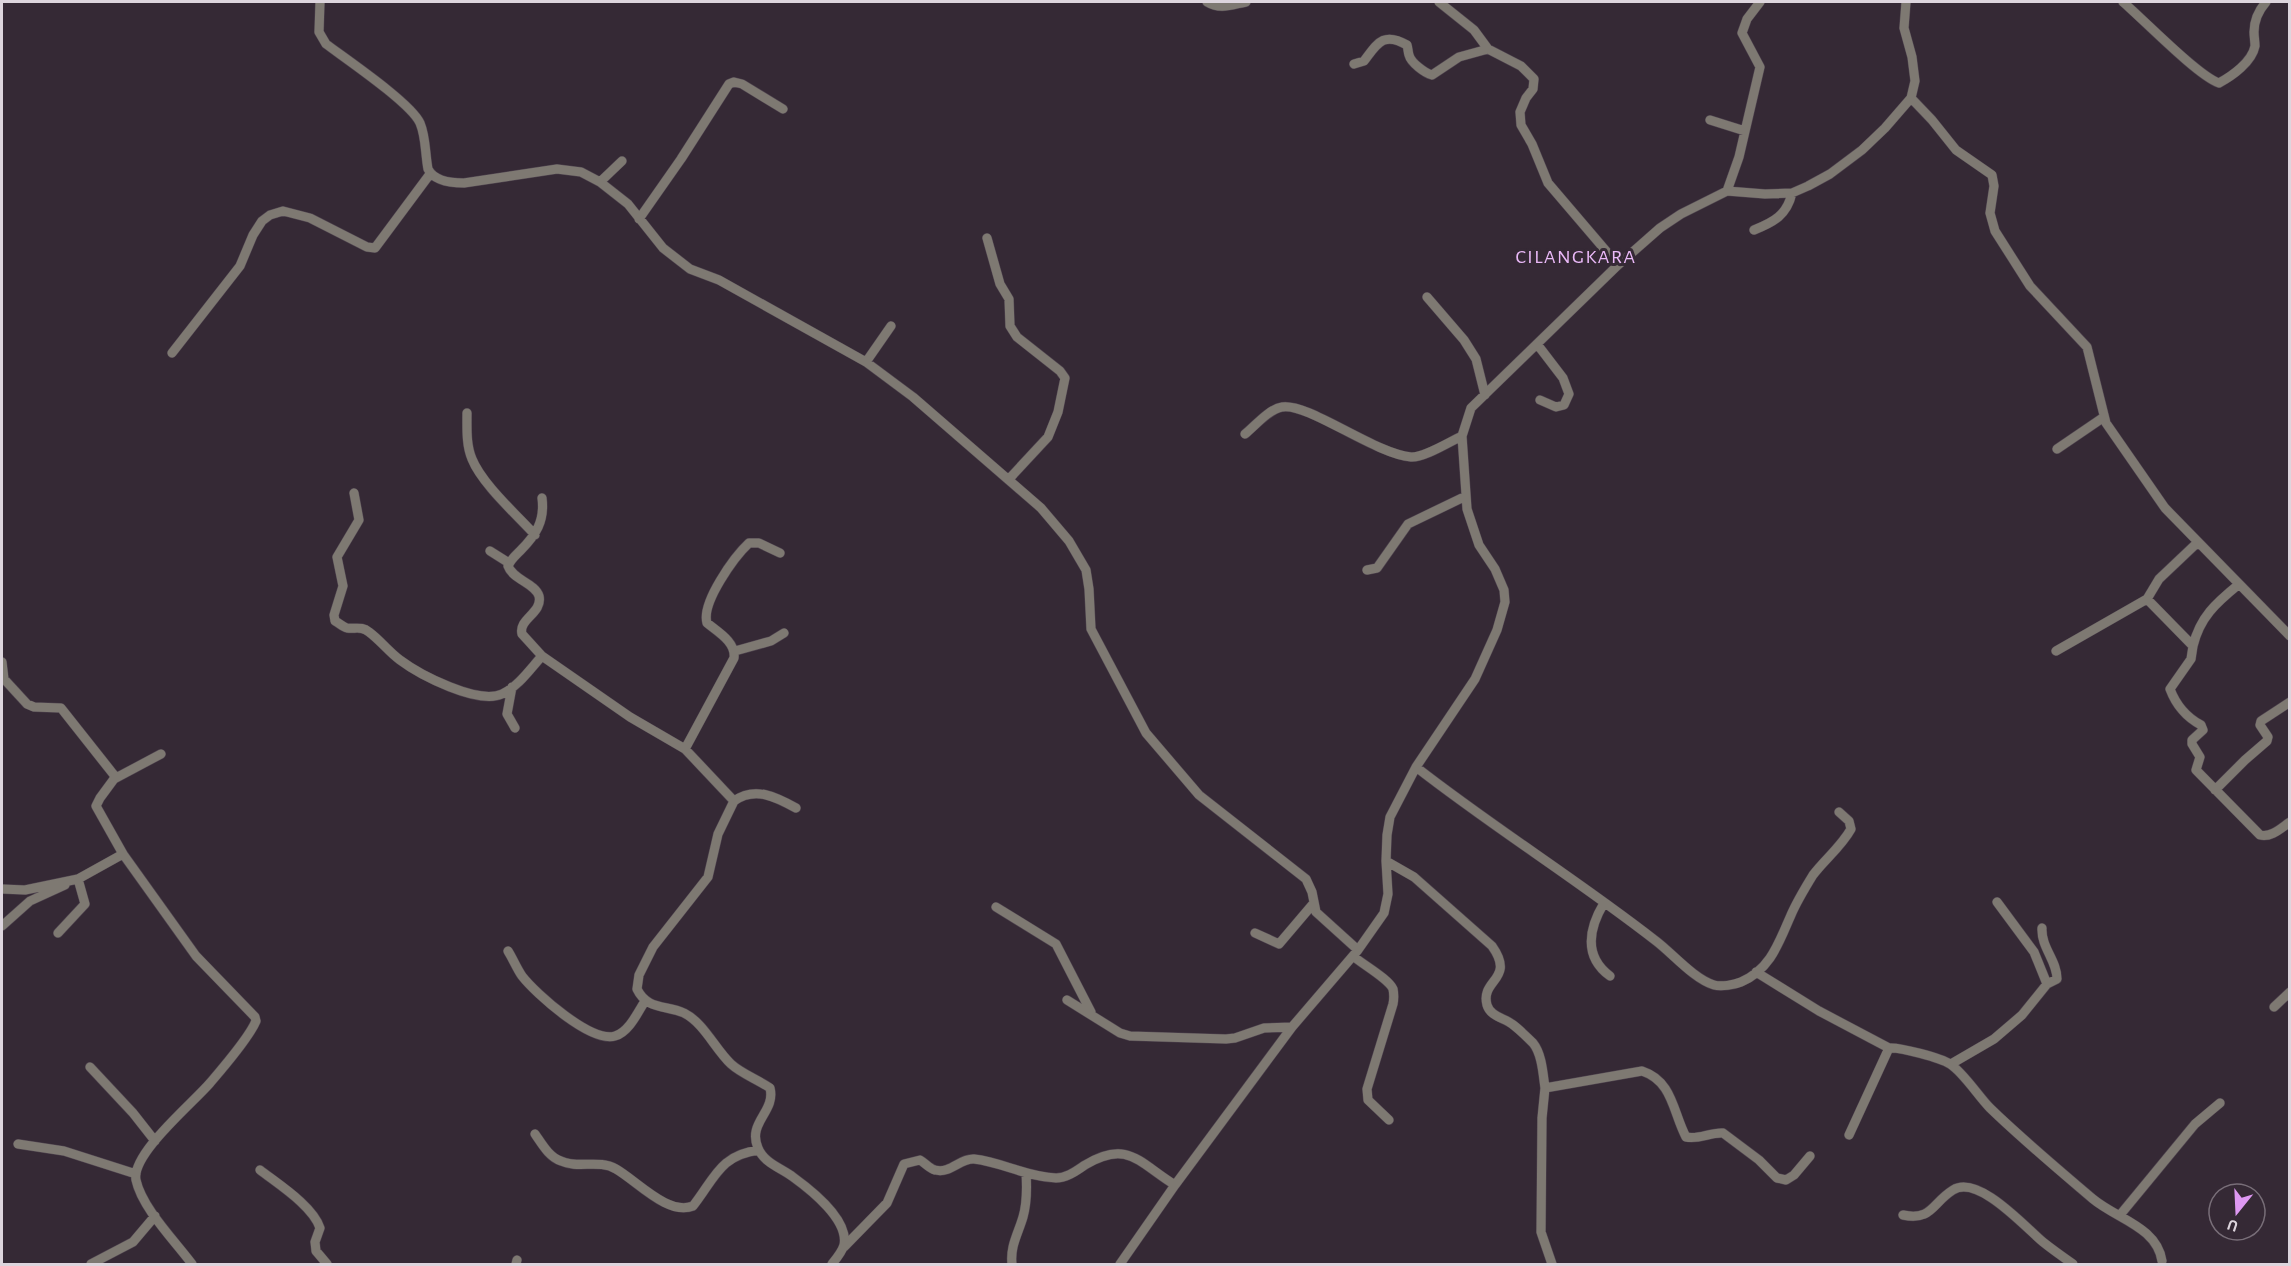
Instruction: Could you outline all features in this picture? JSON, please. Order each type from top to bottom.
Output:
[{"type":"street","points":[[320,2],[319,32],[326,44],[364,72],[417,117],[424,135],[430,174],[452,183],[464,183],[557,169],[581,172],[600,182],[628,204],[663,248],[690,269],[719,280],[866,362],[913,397],[1009,479],[1048,516],[1069,541],[1086,570],[1091,629],[1146,733],[1199,795],[1305,879],[1312,892],[1313,904],[1318,915],[1392,986],[1394,1004],[1367,1089],[1368,1100],[1389,1120]]},
{"type":"street","points":[[1207,2],[1223,8],[1246,2]]},
{"type":"street","points":[[1439,2],[1474,30],[1488,49],[1521,66],[1534,79],[1533,89],[1520,112],[1521,125],[1532,144],[1548,183],[1618,265]]},
{"type":"street","points":[[1728,191],[1739,157],[1760,67],[1742,33],[1747,19],[1760,2]]},
{"type":"street","points":[[1120,1264],[1174,1185],[1292,1027],[1356,953],[1380,920],[1387,903],[1386,861],[1390,817],[1416,766],[1475,679],[1497,630],[1505,602],[1504,591],[1495,569],[1479,545],[1467,509],[1462,436],[1471,408],[1618,265],[1660,228],[1681,214],[1728,191],[1765,194],[1792,193],[1830,174],[1862,150],[1911,98],[1915,81],[1912,57],[1904,28],[1906,2]]},
{"type":"street","points":[[2123,2],[2188,61],[2213,81],[2219,83],[2241,67],[2255,47],[2254,29],[2258,14],[2266,2]]},
{"type":"street","points":[[1354,64],[1364,61],[1375,44],[1384,40],[1404,43],[1413,61],[1432,75],[1459,57],[1488,49]]},
{"type":"street","points":[[639,219],[729,84],[734,82],[742,84],[783,109]]},
{"type":"street","points":[[1911,98],[1956,150],[1992,175],[1994,186],[1990,213],[1995,231],[2030,286],[2087,346],[2104,417],[2154,494],[2197,543],[2289,636]]},
{"type":"street","points":[[1710,120],[1744,130]]},
{"type":"street","points":[[600,182],[622,161]]},
{"type":"street","points":[[172,353],[240,266],[253,235],[262,221],[270,214],[283,211],[310,218],[367,247],[375,248],[430,174]]},
{"type":"street","points":[[1754,230],[1770,224],[1782,215],[1790,202],[1792,193]]},
{"type":"street","points":[[987,238],[1000,284],[1009,299],[1009,320],[1012,331],[1060,370],[1065,378],[1056,418],[1048,437],[1009,479]]},
{"type":"street","points":[[1428,297],[1464,340],[1476,359],[1485,395]]},
{"type":"street","points":[[866,362],[891,326]]},
{"type":"street","points":[[1537,344],[1563,378],[1569,394],[1564,405],[1556,407],[1540,400]]},
{"type":"street","points":[[1245,434],[1276,408],[1284,406],[1311,414],[1388,451],[1411,457],[1426,453],[1462,436]]},
{"type":"street","points":[[468,413],[468,443],[472,459],[480,473],[535,535]]},
{"type":"street","points":[[2058,449],[2104,417]]},
{"type":"street","points":[[354,493],[359,520],[337,557],[343,586],[334,615],[335,621],[347,628],[357,627],[368,631],[409,667],[450,687],[478,695],[502,694],[512,687],[542,656]]},
{"type":"street","points":[[1367,570],[1377,568],[1408,525],[1466,496]]},
{"type":"street","points":[[542,498],[542,518],[535,535],[509,563],[509,570],[536,591],[539,596],[537,609],[521,630],[522,634],[542,656],[630,717],[685,749],[734,801]]},
{"type":"street","points":[[685,749],[734,658],[735,651],[731,644],[707,623],[706,613],[713,597],[734,560],[749,543],[759,543],[780,553]]},
{"type":"street","points":[[2056,651],[2147,599],[2159,579],[2197,543]]},
{"type":"street","points":[[490,550],[509,563]]},
{"type":"street","points":[[2238,585],[2212,606],[2205,615],[2200,623],[2191,659],[2170,689],[2178,705],[2191,720],[2201,725],[2203,730],[2192,740],[2200,757],[2196,770],[2260,835],[2272,834],[2289,822]]},
{"type":"street","points":[[2147,599],[2193,646]]},
{"type":"street","points":[[735,651],[771,641],[784,633]]},
{"type":"street","points":[[2,662],[4,679],[27,704],[34,707],[61,708],[114,775],[114,779]]},
{"type":"street","points":[[512,687],[507,714],[515,728]]},
{"type":"street","points":[[2215,790],[2267,741],[2268,737],[2260,725],[2261,721],[2289,702]]},
{"type":"street","points":[[162,754],[114,779],[99,798],[96,806],[123,854],[205,968],[255,1017],[256,1021],[209,1084],[155,1141],[144,1156],[136,1174],[139,1190],[155,1216],[192,1264]]},
{"type":"street","points":[[1416,766],[1452,795],[1501,827],[1656,940],[1693,972],[1714,985],[1741,982],[1773,957],[1799,898],[1815,873],[1842,843],[1851,829],[1849,821],[1839,812]]},
{"type":"street","points":[[796,808],[775,796],[758,793],[744,794],[734,801],[718,834],[708,877],[663,933],[644,962],[636,989],[645,1001],[660,1008],[684,1013],[694,1020],[732,1065],[770,1088],[771,1100],[754,1136],[759,1150],[769,1162],[815,1194],[835,1215],[844,1238],[844,1247]]},
{"type":"street","points":[[2,926],[30,901],[123,854]]},
{"type":"street","points":[[1386,861],[1421,882],[1492,946],[1501,958],[1502,966],[1487,994],[1487,1004],[1490,1012],[1512,1024],[1534,1045],[1540,1059],[1545,1088],[1542,1118],[1540,1232],[1552,1264]]},
{"type":"street","points":[[2,889],[18,891],[75,880]]},
{"type":"street","points":[[58,933],[86,904],[75,880]]},
{"type":"street","points":[[1997,902],[2034,952],[2047,984]]},
{"type":"street","points":[[1604,903],[1594,920],[1590,941],[1596,961],[1610,976]]},
{"type":"street","points":[[1255,933],[1279,944],[1313,904]]},
{"type":"street","points":[[996,907],[1056,944],[1092,1014]]},
{"type":"street","points":[[1951,1064],[1994,1039],[2022,1015],[2047,984],[2056,982],[2058,976],[2044,945],[2042,928]]},
{"type":"street","points":[[508,951],[522,976],[541,995],[586,1029],[605,1037],[612,1037],[625,1029],[645,1001]]},
{"type":"street","points":[[1756,972],[1819,1011],[1889,1048],[1898,1048],[1951,1064],[2005,1123],[2096,1201],[2150,1236],[2165,1263]]},
{"type":"street","points":[[2274,1007],[2289,992]]},
{"type":"street","points":[[1067,1000],[1120,1033],[1130,1036],[1226,1039],[1264,1028],[1292,1027]]},
{"type":"street","points":[[1849,1135],[1889,1048]]},
{"type":"street","points":[[90,1067],[133,1113],[155,1141]]},
{"type":"street","points":[[1545,1088],[1642,1071],[1654,1075],[1662,1083],[1677,1111],[1686,1137],[1693,1139],[1715,1132],[1722,1133],[1759,1160],[1777,1178],[1786,1180],[1794,1176],[1810,1156]]},
{"type":"street","points":[[2120,1215],[2195,1124],[2220,1103]]},
{"type":"street","points":[[535,1134],[548,1153],[561,1162],[613,1167],[668,1204],[687,1208],[693,1206],[722,1165],[742,1152],[759,1150]]},
{"type":"street","points":[[18,1144],[64,1151],[136,1174]]},
{"type":"street","points":[[832,1264],[844,1247],[886,1203],[904,1164],[920,1160],[934,1170],[945,1170],[964,1160],[973,1159],[1026,1175],[1057,1178],[1066,1177],[1096,1159],[1120,1153],[1137,1158],[1174,1185]]},
{"type":"street","points":[[260,1170],[314,1216],[320,1228],[315,1242],[316,1251],[327,1264]]},
{"type":"street","points":[[1012,1264],[1014,1239],[1022,1219],[1026,1175]]},
{"type":"street","points":[[1903,1215],[1915,1218],[1926,1215],[1953,1189],[1966,1186],[1974,1188],[1995,1200],[2045,1244],[2073,1264]]},
{"type":"street","points":[[91,1264],[133,1242],[155,1216]]},
{"type":"district","name":"CILANGKARA","points":[[1576,257]]}]
